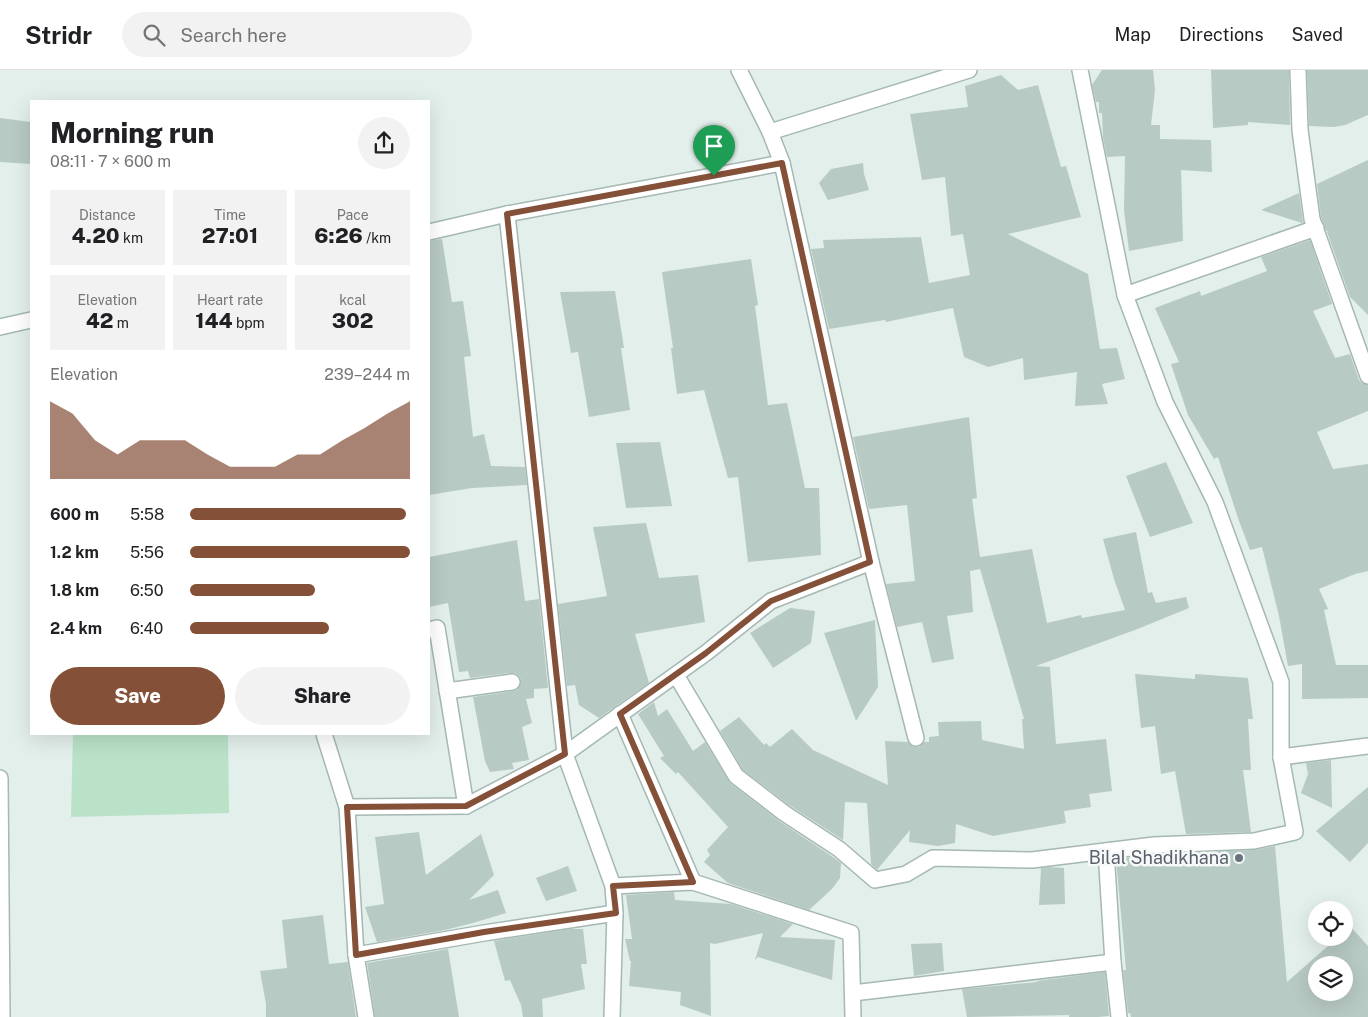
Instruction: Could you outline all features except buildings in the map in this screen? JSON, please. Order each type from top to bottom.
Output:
[{"type":"street","points":[[739,70],[770,132],[782,163],[870,562],[916,738]]},
{"type":"street","points":[[770,132],[969,70]]},
{"type":"street","points":[[676,675],[736,776],[784,813],[839,849],[875,880],[906,874],[932,858],[1032,860],[1154,845],[1254,841],[1294,832],[1281,758],[1282,682],[1215,502],[1165,402],[1125,295],[1080,70]]},
{"type":"street","points":[[1298,70],[1300,130],[1312,218],[1368,376]]},
{"type":"street","points":[[430,232],[507,214],[782,163]]},
{"type":"street","points":[[507,214],[565,754],[613,886],[616,913],[612,1017]]},
{"type":"street","points":[[1125,295],[1316,228]]},
{"type":"street","points":[[0,327],[30,320]]},
{"type":"street","points":[[347,807],[466,806],[565,754],[706,653],[771,601],[870,562]]},
{"type":"street","points":[[430,630],[437,628],[466,806]]},
{"type":"street","points":[[447,691],[512,682]]},
{"type":"street","points":[[620,714],[693,882]]},
{"type":"street","points":[[324,735],[347,807],[356,955],[366,1017]]},
{"type":"street","points":[[1281,758],[1368,746]]},
{"type":"street","points":[[0,778],[2,1017]]},
{"type":"street","points":[[1106,851],[1113,962],[1120,1017]]},
{"type":"street","points":[[613,886],[693,882],[851,932],[853,1017]]},
{"type":"street","points":[[356,955],[484,932],[616,913]]},
{"type":"street","points":[[853,993],[1113,962]]},
{"type":"green space","points":[[73,735],[228,735],[229,813],[71,817]]},
{"type":"place","name":"Bilal Shadikhana","points":[[1239,858]]},
{"type":"route","points":[[782,163],[870,562],[771,601],[706,653],[620,714],[693,882],[613,886],[616,913],[484,932],[356,955],[347,807],[466,806],[565,754],[507,214],[714,176],[782,163]]}]
